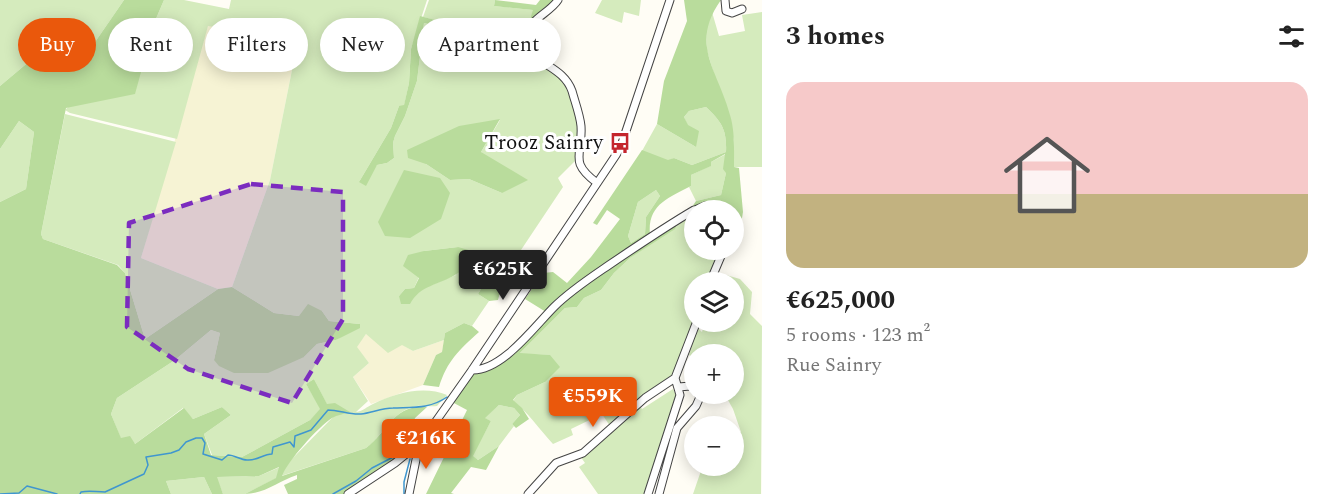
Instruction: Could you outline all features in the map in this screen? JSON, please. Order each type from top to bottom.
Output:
[{"type":"street","points":[[558,0],[552,8],[533,22],[527,34],[528,46],[534,57],[554,67],[562,74],[571,88],[581,123],[579,164],[584,173],[597,183]]},
{"type":"street","points":[[348,494],[418,445],[472,370],[597,183],[621,146],[670,0]]},
{"type":"street","points":[[724,0],[726,11],[732,13],[742,9]]},
{"type":"street","points":[[472,370],[488,368],[523,342],[555,306],[577,289],[684,217]]},
{"type":"street","points":[[528,494],[556,464],[583,453],[645,398],[675,378],[693,332]]},
{"type":"street","points":[[648,494],[680,395],[675,378]]},
{"type":"street","points":[[679,387],[684,387]]},
{"type":"street","points":[[659,494],[677,428],[697,404]]},
{"type":"street","points":[[409,494],[418,445]]},
{"type":"highlighted area","points":[[251,184],[343,192],[343,319],[292,403],[188,369],[127,327],[129,223]]},
{"type":"shaded area","points":[[205,35],[205,72],[292,72],[270,180],[232,287],[218,289],[141,258]]},
{"type":"shaded area","points":[[366,334],[403,345],[413,351],[444,340],[442,352],[436,355],[423,385],[371,404],[353,377],[369,363],[356,347]]},
{"type":"green space","points":[[0,0],[124,0],[112,18],[108,18],[108,23],[96,41],[96,18],[18,18],[18,71],[0,86]]},
{"type":"green space","points":[[124,0],[164,0],[156,18],[112,18]]},
{"type":"green space","points":[[164,0],[184,0],[229,9],[231,0],[427,0],[421,18],[417,18],[417,31],[411,49],[409,83],[404,106],[399,106],[391,128],[359,182],[377,165],[387,163],[394,158],[393,143],[405,116],[418,72],[554,72],[562,79],[570,97],[579,136],[577,159],[558,178],[563,187],[505,274],[490,274],[478,294],[489,301],[472,326],[464,323],[445,333],[444,340],[413,351],[402,345],[388,353],[366,334],[357,347],[369,363],[353,377],[368,401],[356,412],[391,397],[410,392],[429,391],[447,395],[437,406],[419,406],[401,412],[366,448],[281,476],[287,464],[333,417],[314,379],[306,384],[321,409],[310,420],[242,457],[212,455],[204,434],[231,415],[222,407],[193,419],[183,408],[135,444],[121,439],[111,414],[117,398],[175,360],[211,330],[220,333],[214,360],[304,357],[317,344],[336,340],[360,324],[329,321],[322,311],[299,316],[274,313],[232,287],[270,180],[292,72],[308,72],[308,18],[205,18],[205,37],[177,139],[65,110],[108,67],[108,72],[193,72],[193,18],[156,18]],"holes":[[[500,120],[481,152],[502,193],[469,179],[450,180],[426,164]],[[458,247],[456,275],[424,288],[414,296],[399,296],[405,289],[414,288],[419,277],[424,251]]]},
{"type":"green space","points":[[429,0],[495,0],[494,6],[534,10],[530,18],[423,17]]},
{"type":"green space","points":[[495,0],[536,5],[540,0],[556,0],[536,18],[530,18],[533,10],[494,6]]},
{"type":"green space","points":[[602,0],[641,0],[639,16],[624,12],[622,23],[595,13]]},
{"type":"green space","points":[[684,0],[721,0],[707,31],[707,44],[713,71],[725,99],[733,127],[734,167],[739,168],[742,200],[700,200],[721,195],[726,173],[723,169],[725,154],[711,162],[711,166],[691,175],[691,186],[674,194],[656,209],[652,216],[650,235],[546,312],[525,299],[543,273],[553,272],[567,283],[591,257],[620,219],[607,210],[597,225],[593,223],[642,150],[668,160],[674,158],[692,165],[726,152],[726,138],[722,127],[706,107],[689,111],[684,117],[688,125],[699,131],[696,147],[657,124],[664,81],[687,21]],"holes":[[[656,190],[660,196],[646,217],[645,234],[631,243],[628,236],[638,202]]]},
{"type":"green space","points":[[712,12],[719,36],[745,31],[742,15],[762,12],[762,167],[734,167],[734,140],[707,51],[706,30]]},
{"type":"green space","points":[[108,23],[108,72],[141,72],[135,94],[66,108],[41,234],[43,239],[117,265],[125,273],[145,339],[218,289],[232,287],[274,313],[299,316],[308,304],[322,311],[329,321],[360,324],[360,328],[336,340],[317,344],[304,357],[268,373],[234,373],[219,366],[214,360],[220,333],[211,330],[175,360],[117,398],[111,414],[121,438],[130,436],[135,444],[184,408],[193,419],[222,407],[231,415],[204,434],[211,455],[242,457],[310,420],[320,409],[306,384],[314,379],[327,404],[335,403],[350,412],[332,418],[319,429],[296,454],[282,476],[366,448],[399,414],[416,407],[427,407],[415,418],[411,432],[422,441],[348,494],[288,494],[284,485],[297,479],[297,475],[265,490],[245,494],[276,478],[279,467],[259,476],[217,477],[223,494],[212,494],[204,477],[166,481],[171,494],[0,494],[0,202],[26,189],[34,132],[19,121],[0,149],[0,86],[18,71],[96,72],[96,41]]},
{"type":"green space","points":[[417,27],[417,81],[405,116],[395,136],[394,158],[387,163],[377,165],[366,186],[359,182],[391,128],[399,106],[404,105],[409,83],[411,49]]},
{"type":"green space","points":[[706,107],[722,127],[726,138],[726,152],[692,165],[674,158],[668,161],[642,151],[657,124],[696,147],[684,117],[689,111]]},
{"type":"green space","points":[[65,114],[176,142],[141,258],[218,289],[145,339],[125,273],[118,265],[43,239],[41,234]]},
{"type":"green space","points":[[500,119],[481,152],[528,180],[502,193],[469,179],[450,180],[426,164],[408,158],[407,150],[459,126]]},
{"type":"green space","points":[[19,121],[34,132],[26,189],[0,202],[0,149]]},
{"type":"green space","points":[[726,154],[726,173],[721,195],[696,200],[689,187],[691,186],[691,175],[710,166],[711,162]]},
{"type":"green space","points":[[404,170],[440,178],[450,193],[441,219],[410,238],[385,236],[378,222]]},
{"type":"green space","points":[[656,190],[660,196],[646,217],[645,234],[631,243],[628,236],[638,202]]},
{"type":"green space","points":[[684,221],[684,260],[717,260],[710,272],[684,272],[684,332],[690,332],[679,365],[668,380],[610,426],[602,414],[571,429],[573,435],[553,444],[513,401],[517,395],[545,382],[550,355],[519,354],[565,308],[577,307],[584,298],[601,290],[630,258]]},
{"type":"green space","points":[[677,224],[675,229],[630,258],[601,290],[584,298],[577,307],[565,308],[520,353],[550,355],[560,367],[545,382],[517,395],[513,400],[529,419],[516,428],[512,424],[520,415],[514,408],[499,405],[485,418],[491,421],[473,456],[478,460],[499,446],[486,470],[471,467],[451,493],[454,494],[426,494],[467,410],[452,402],[473,372],[483,373],[523,344],[574,293]]},
{"type":"green space","points":[[458,247],[472,251],[475,259],[455,275],[419,293],[410,304],[401,304],[399,296],[405,289],[414,288],[419,278],[403,266],[408,255]]},
{"type":"green space","points":[[490,274],[505,274],[498,300],[489,301],[478,294]]},
{"type":"green space","points":[[744,283],[752,292],[750,314],[762,326],[761,494],[693,494],[699,476],[744,476],[744,416],[735,416],[730,404],[744,404],[744,344],[692,344],[696,332],[744,332]]},
{"type":"green space","points":[[464,323],[479,332],[454,356],[439,387],[423,385],[436,355],[442,352],[445,333]]},
{"type":"green space","points":[[673,389],[676,395],[646,494],[598,494],[579,467],[585,463],[580,456],[640,406],[642,409]]},
{"type":"green space","points":[[499,405],[514,408],[520,415],[499,446],[478,460],[472,456],[491,421],[484,418]]},
{"type":"green space","points":[[280,467],[277,478],[245,494],[223,494],[216,477],[259,476]]},
{"type":"green space","points":[[204,477],[212,494],[171,494],[166,481]]},
{"type":"waterway","points":[[80,494],[87,491],[105,492],[144,474],[148,465],[146,457],[179,450],[186,442],[196,438],[202,438],[205,443],[203,454],[222,460],[228,455],[251,460],[272,454],[273,447],[290,442],[294,447],[295,436],[311,430],[328,410],[361,414],[389,408],[427,405],[447,397]]},
{"type":"waterway","points":[[333,494],[356,481],[372,468],[403,452],[420,435]]},
{"type":"waterway","points":[[404,494],[404,482],[410,459]]},
{"type":"waterway","points":[[0,494],[19,493],[27,486],[57,494]]},
{"type":"place","name":"Trooz Sainry","points":[[620,143]]}]
